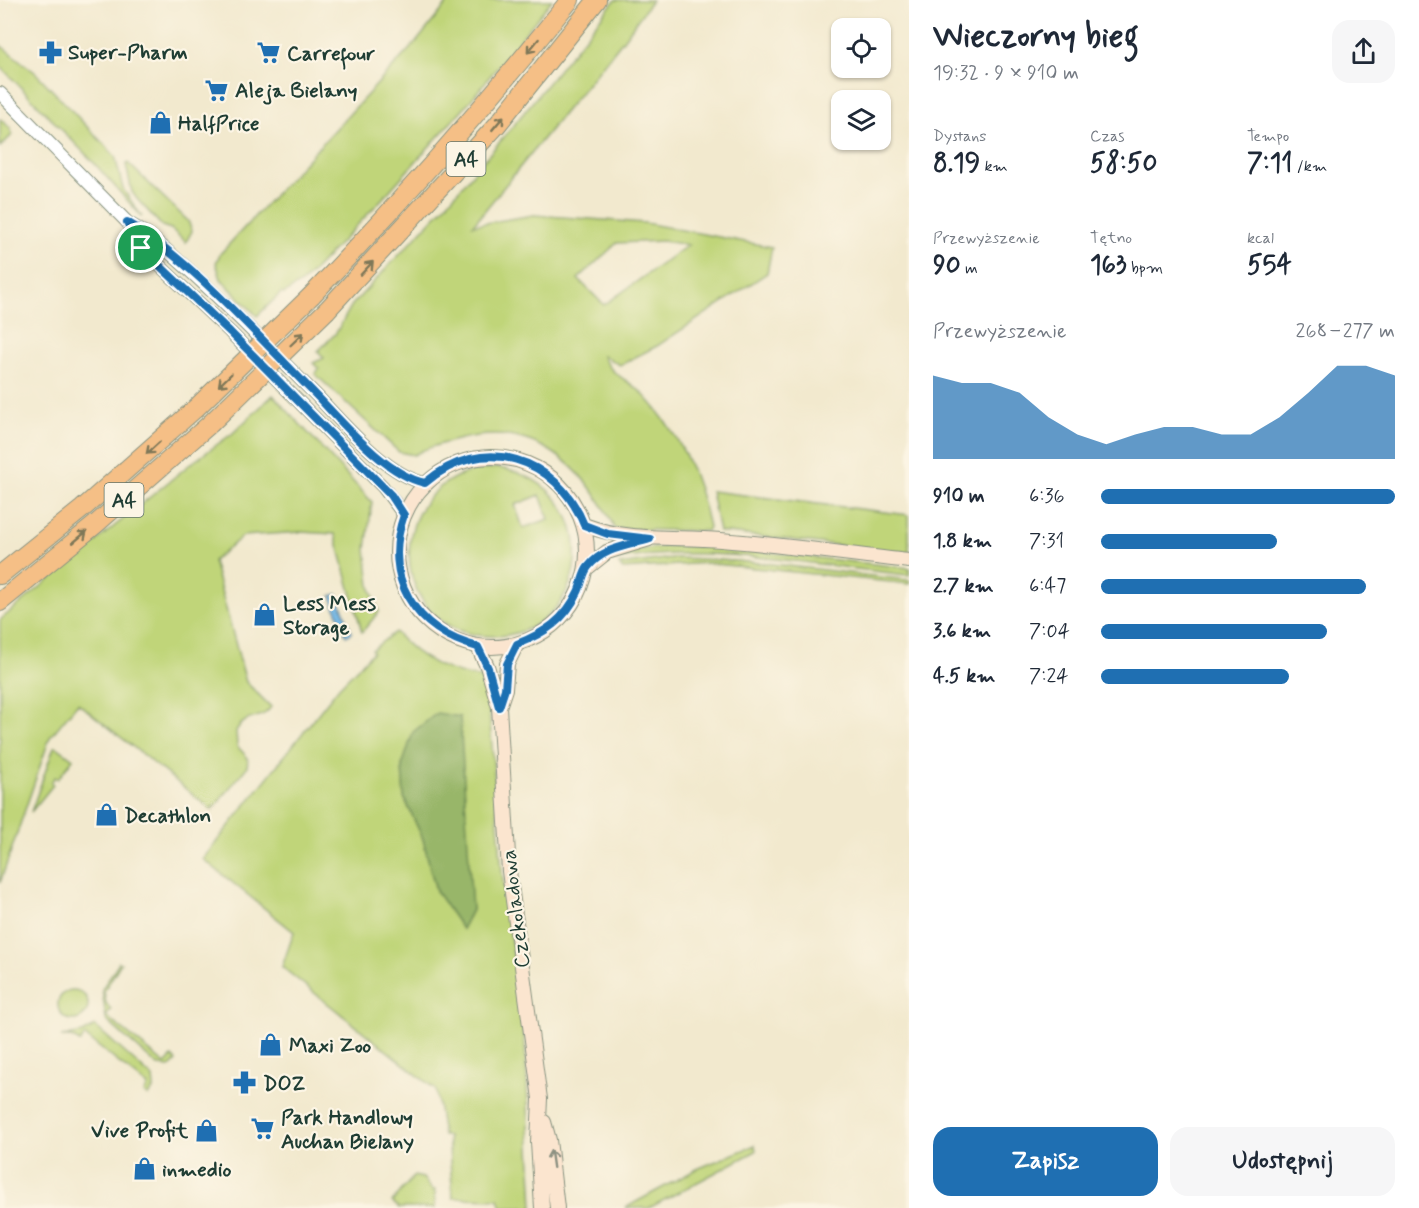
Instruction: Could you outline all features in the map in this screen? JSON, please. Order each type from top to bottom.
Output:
[{"type":"highway","name":"A4","points":[[0,575],[82,509],[196,408],[312,295],[396,208],[472,120],[570,0]]},
{"type":"highway","name":"A4","points":[[0,602],[96,524],[210,424],[327,310],[497,125],[597,0]]},
{"type":"main road","points":[[504,457],[519,460],[540,470],[559,484],[571,498],[584,525],[587,541],[587,568],[579,589],[562,618],[537,636],[517,644],[496,648],[478,647],[455,641],[439,632],[413,606],[401,581],[396,556],[399,529],[404,515],[415,494],[425,483],[445,469],[472,458],[504,457]]},
{"type":"main road","points":[[584,525],[608,534],[650,539],[721,540],[909,561]]},
{"type":"main road","points":[[587,568],[608,551],[650,539]]},
{"type":"main road","name":"Czekoladowa","points":[[499,707],[505,689],[507,664],[517,644]]},
{"type":"main road","name":"Czekoladowa","points":[[478,647],[488,668],[499,707],[509,871],[541,1111],[549,1140],[557,1208]]},
{"type":"main road","name":"Czekoladowa","points":[[541,1111],[538,1142],[542,1208]]},
{"type":"street","points":[[0,93],[127,222],[152,237],[191,272],[240,318],[346,426],[396,471],[425,483]]},
{"type":"street","points":[[127,222],[141,248],[230,332],[383,487],[404,515]]},
{"type":"green space","points":[[450,0],[552,0],[470,101],[383,198],[305,280],[284,294],[281,293],[257,316],[221,279],[216,263],[220,254],[418,40]]},
{"type":"green space","points":[[615,0],[652,0],[623,40],[473,225],[534,215],[645,223],[772,247],[767,273],[657,346],[620,365],[603,356],[610,368],[642,393],[677,439],[693,472],[705,508],[709,527],[707,531],[615,529],[603,506],[572,468],[554,453],[533,442],[510,436],[485,435],[457,440],[414,455],[399,452],[315,374],[319,369],[313,363],[324,358],[318,351],[336,333],[352,305],[446,205]],"holes":[[[663,241],[688,245],[604,305],[578,279],[617,243]]]},
{"type":"green space","points":[[0,45],[36,73],[115,156],[123,189],[142,217],[95,164],[0,66]]},
{"type":"green space","points":[[0,119],[10,128],[12,135],[0,147]]},
{"type":"green space","points":[[128,163],[188,221],[192,231],[186,242],[171,229],[162,226],[137,199],[132,192],[126,165]]},
{"type":"green space","points":[[273,395],[372,502],[366,549],[370,586],[379,612],[362,632],[335,534],[301,532],[243,536],[213,561],[246,682],[271,707],[264,714],[240,725],[236,731],[237,746],[248,758],[247,767],[212,810],[78,703],[50,737],[0,883],[0,620],[189,465],[233,433]]},
{"type":"green space","points":[[499,468],[535,481],[560,503],[573,531],[575,561],[567,590],[549,615],[522,631],[487,636],[453,627],[428,608],[414,581],[409,550],[416,520],[433,494],[460,475]],"holes":[[[540,495],[549,519],[523,528],[515,505]]]},
{"type":"green space","points":[[711,491],[909,515],[909,553],[719,532]]},
{"type":"green space","points":[[674,546],[717,547],[909,568],[909,575],[727,555],[654,555],[618,559],[618,552]]},
{"type":"green space","points":[[673,558],[791,566],[909,580],[909,584],[706,563],[623,569],[619,565]]},
{"type":"green space","points":[[395,632],[415,651],[436,664],[486,679],[502,872],[525,1044],[533,1208],[502,1208],[499,1199],[453,1198],[448,1136],[443,1136],[436,1090],[282,967],[294,932],[203,859],[339,687],[373,652],[372,650]],"holes":[[[402,766],[466,850],[472,910],[462,929],[436,891],[423,839],[404,797]]]},
{"type":"green space","points":[[437,713],[460,717],[472,910],[462,929],[436,891],[423,839],[404,797],[402,766],[413,732]]},
{"type":"green space","points":[[54,747],[73,759],[58,779],[55,777],[51,782],[53,785],[31,812]]},
{"type":"green space","points":[[119,962],[121,963],[104,991],[106,1003],[111,1010],[106,1016],[165,1064],[172,1057],[176,1061],[170,1067],[158,1066],[106,1020],[102,989]]},
{"type":"green space","points":[[73,990],[84,994],[88,1005],[84,1016],[73,1020],[62,1016],[58,1005],[62,994]]},
{"type":"green space","points":[[95,1026],[153,1078],[154,1088],[148,1096],[144,1093],[148,1086],[85,1036],[80,1042],[71,1037],[61,1037],[83,1033]]},
{"type":"green space","points":[[755,1145],[756,1151],[649,1208],[625,1208],[697,1169]]},
{"type":"green space","points":[[414,1176],[423,1178],[432,1190],[435,1190],[435,1208],[399,1208],[392,1202]]},
{"type":"water","points":[[337,594],[352,633],[346,636],[331,596]]},
{"type":"place","name":"Super-Pharm","points":[[50,52]]},
{"type":"place","name":"Carrefour","points":[[269,53]]},
{"type":"place","name":"Aleja Bielany","points":[[217,90]]},
{"type":"place","name":"HalfPrice","points":[[160,123]]},
{"type":"place","name":"Less Mess Storage","points":[[265,615]]},
{"type":"place","name":"Decathlon","points":[[106,815]]},
{"type":"place","name":"Maxi Zoo","points":[[271,1045]]},
{"type":"place","name":"DOZ","points":[[245,1083]]},
{"type":"place","name":"Park Handlowy Auchan Bielany","points":[[263,1129]]},
{"type":"place","name":"Vive Profit","points":[[206,1130]]},
{"type":"place","name":"inmedio","points":[[144,1169]]},
{"type":"route","points":[[127,222],[152,237],[191,272],[240,318],[346,426],[401,475],[425,483],[445,469],[472,458],[504,457],[519,460],[534,466],[559,484],[571,498],[584,525],[608,534],[634,535],[650,539],[617,547],[598,558],[587,568],[572,604],[562,618],[537,636],[517,644],[507,664],[505,689],[499,707],[488,668],[478,647],[455,641],[434,628],[413,606],[405,591],[396,556],[399,529],[404,515],[391,495],[230,332],[141,248],[127,222]]}]
